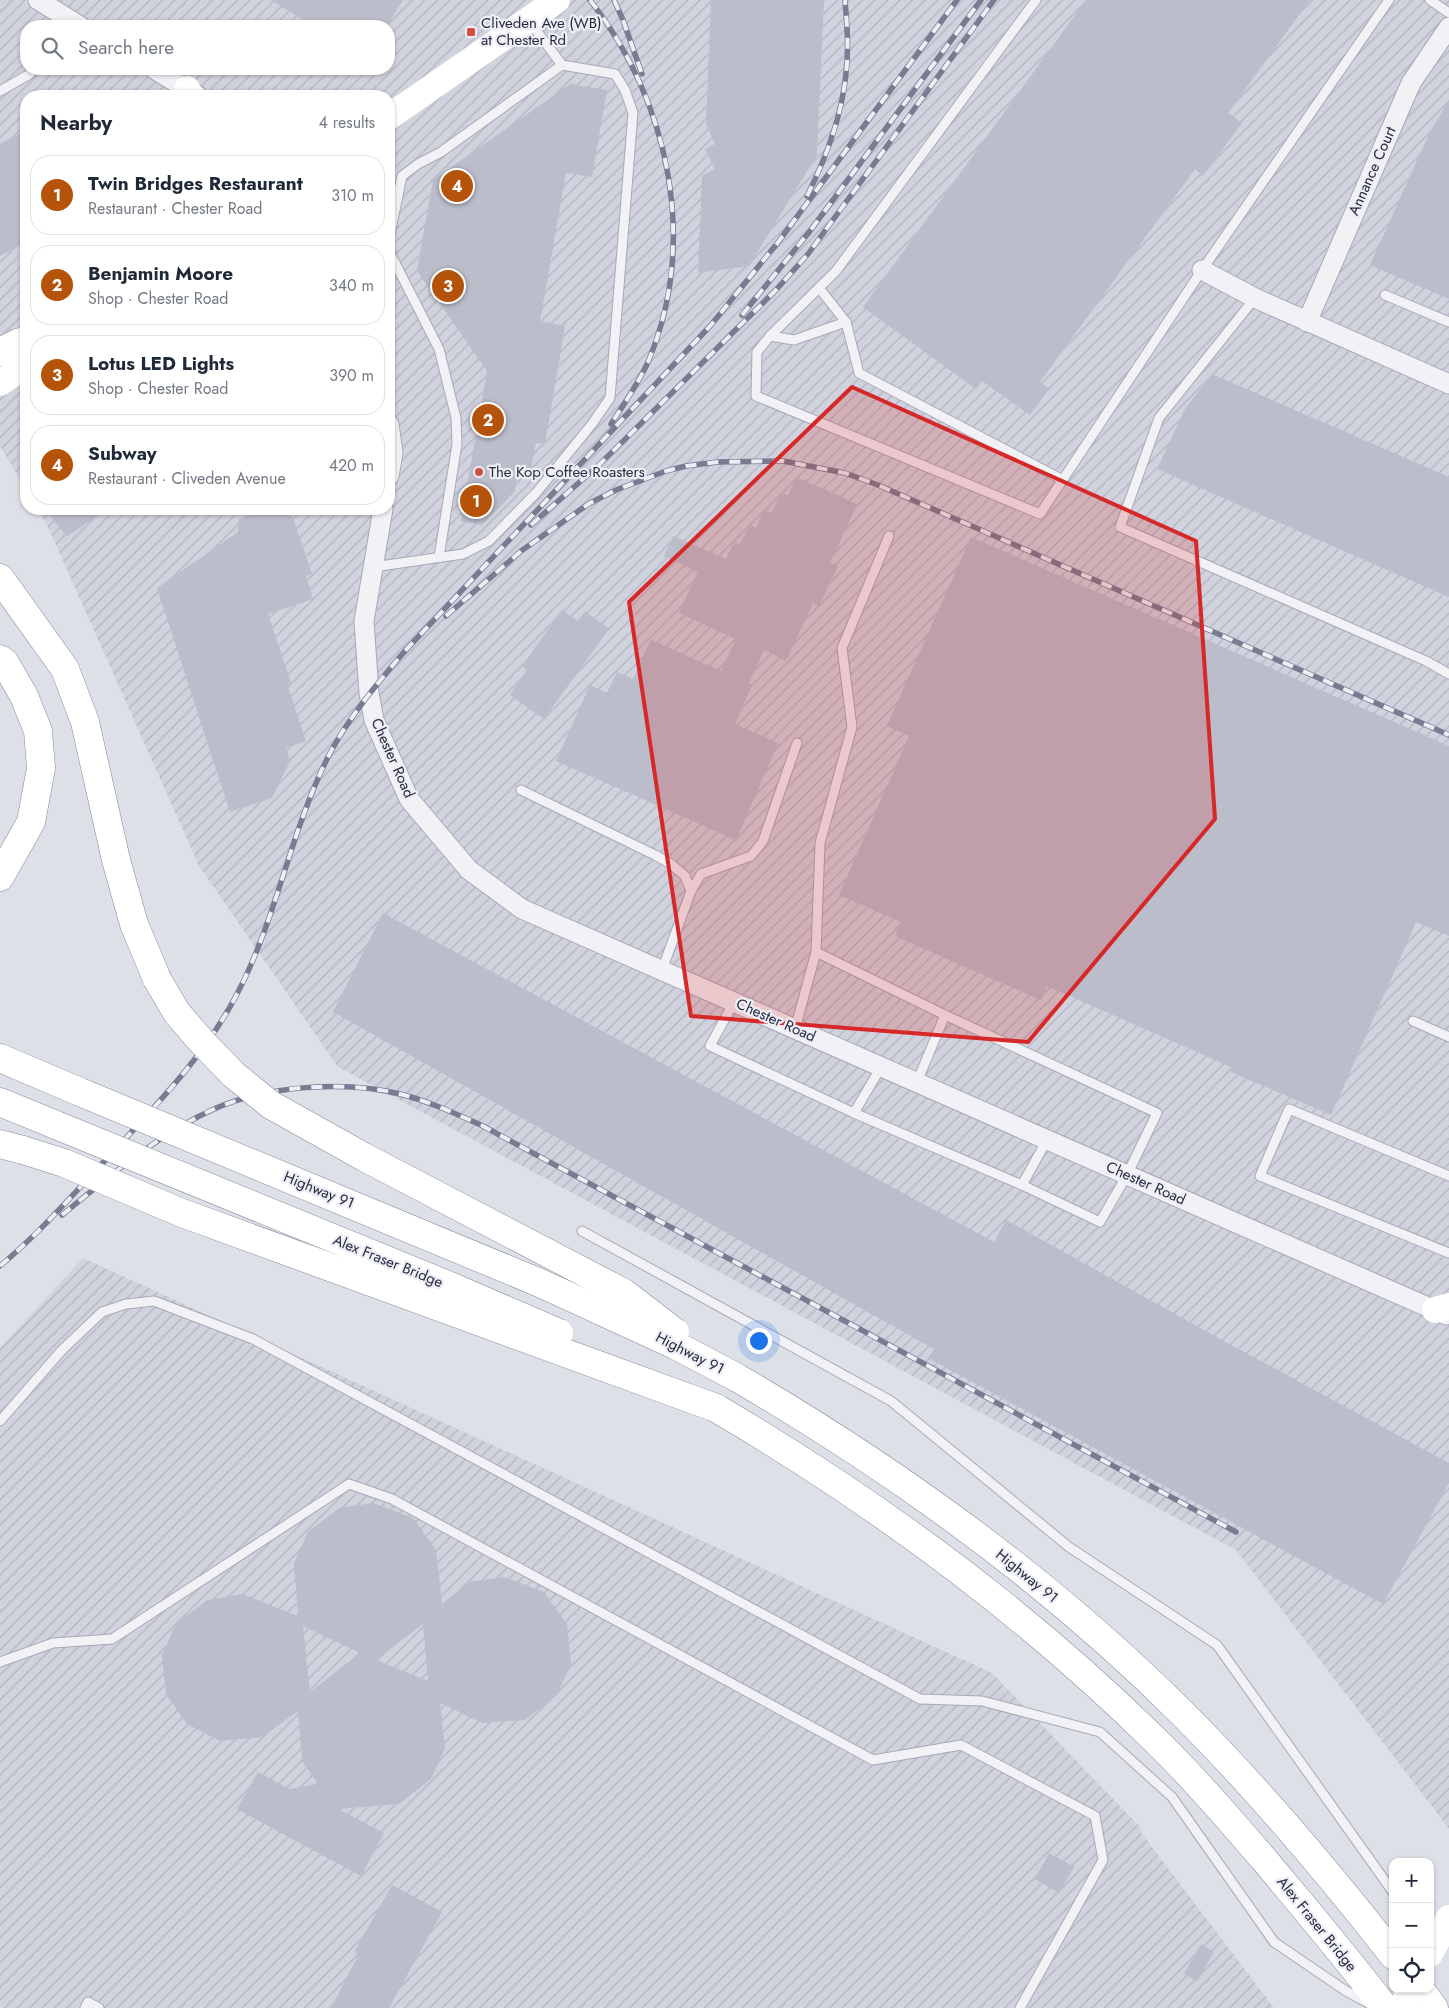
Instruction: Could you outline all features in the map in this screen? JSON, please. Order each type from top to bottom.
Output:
[{"type":"highway","points":[[2,583],[65,669],[85,722],[116,860],[134,924],[158,979],[178,1013],[202,1042],[234,1075],[271,1105],[364,1157],[624,1293],[734,1376]]},
{"type":"highway","points":[[0,659],[24,696],[38,731],[41,768],[31,822],[0,877]]},
{"type":"highway","name":"Highway 91","points":[[0,1058],[540,1283],[675,1345],[791,1409],[874,1463],[952,1518],[1024,1573],[1096,1634],[1168,1700],[1223,1755],[1277,1814],[1389,1949]]},
{"type":"highway","points":[[0,1102],[56,1125]]},
{"type":"highway","points":[[0,1110],[56,1125]]},
{"type":"highway","name":"Alex Fraser Bridge","points":[[56,1125],[525,1318],[716,1408],[772,1441],[845,1489],[891,1520],[1001,1602],[1088,1677],[1155,1740],[1203,1789],[1248,1841],[1335,1944],[1385,2008]]},
{"type":"highway","points":[[11,1147],[64,1163],[182,1213],[716,1408]]},
{"type":"highway","points":[[1423,1993],[1434,2008]]},
{"type":"street","points":[[38,0],[68,20]]},
{"type":"street","points":[[395,113],[557,0]]},
{"type":"street","name":"Annance Court","points":[[1306,322],[1411,83],[1449,27]]},
{"type":"street","points":[[163,75],[186,90]]},
{"type":"street","points":[[1202,270],[1306,322],[1449,384]]},
{"type":"street","points":[[0,383],[14,351]]},
{"type":"street","name":"Chester Road","points":[[382,515],[364,621],[369,693],[374,720],[409,799],[468,870],[522,909],[1127,1175],[1444,1311]]},
{"type":"street","points":[[1433,1948],[1445,1923]]},
{"type":"street","points":[[1401,2008],[1409,1993]]},
{"type":"lane","points":[[1036,0],[836,271],[770,336],[757,352],[756,396],[1040,514],[1202,270],[1389,0]]},
{"type":"lane","points":[[1430,0],[1449,13]]},
{"type":"lane","points":[[373,567],[463,554],[489,541],[536,493],[592,424],[610,398],[633,113],[625,90],[615,74],[562,65],[528,20]]},
{"type":"lane","points":[[395,209],[402,176],[418,164],[441,152],[562,65]]},
{"type":"lane","points":[[0,91],[29,75]]},
{"type":"lane","points":[[395,263],[439,349],[456,418],[457,444],[439,557]]},
{"type":"lane","points":[[819,288],[846,322],[859,373],[1063,480]]},
{"type":"lane","points":[[1385,295],[1449,322]]},
{"type":"lane","points":[[1255,298],[1159,418],[1120,527],[1426,661],[1449,674]]},
{"type":"lane","points":[[770,336],[794,340],[846,322]]},
{"type":"lane","points":[[795,1029],[816,952],[820,843],[852,727],[842,648],[889,536]]},
{"type":"lane","points":[[662,970],[691,891],[701,874],[751,856],[763,840],[798,743]]},
{"type":"lane","points":[[520,790],[671,864],[685,876],[691,891]]},
{"type":"lane","points":[[734,1002],[710,1046],[854,1113],[1022,1185],[1100,1222],[1127,1175],[1157,1113],[945,1015],[816,952]]},
{"type":"lane","points":[[917,1082],[945,1015]]},
{"type":"lane","points":[[1413,1020],[1449,1036]]},
{"type":"lane","points":[[854,1113],[881,1066]]},
{"type":"lane","points":[[1449,1176],[1289,1109],[1260,1176],[1449,1253]]},
{"type":"lane","points":[[1022,1185],[1047,1140]]},
{"type":"lane","points":[[582,1231],[891,1401],[1069,1546],[1217,1645],[1389,1886]]},
{"type":"lane","points":[[0,1421],[61,1351],[102,1312],[126,1304],[154,1301],[253,1338],[920,1699],[982,1701],[1100,1732],[1172,1797],[1274,1942],[1346,1991],[1377,2008]]},
{"type":"lane","points":[[0,1662],[53,1643],[112,1639],[349,1484],[392,1499],[873,1760],[961,1745],[1095,1816],[1103,1860],[1020,2008]]},
{"type":"lane","points":[[85,2008],[88,2002],[99,2008]]},
{"type":"highlighted area","points":[[852,387],[1196,541],[1215,819],[1028,1042],[691,1016],[629,602]]},
{"type":"shaded area","points":[[0,0],[1449,0],[1449,1829],[1236,1550],[338,1067],[199,866],[47,525],[41,515],[395,515],[395,90],[20,90],[20,480],[0,446]]},
{"type":"shaded area","points":[[83,1258],[992,1673],[1139,1826],[1142,1834],[1274,2008],[0,2008],[0,1348]]},
{"type":"building","points":[[271,0],[403,0],[391,20],[303,20]]},
{"type":"building","points":[[711,0],[824,0],[817,155],[749,266],[698,273],[702,176],[715,169],[705,149],[715,144],[706,124]]},
{"type":"building","points":[[1086,0],[1310,0],[1228,113],[1242,123],[1203,176],[1195,169],[1040,382],[1049,389],[1030,415],[982,381],[976,389],[863,307]]},
{"type":"building","points":[[570,84],[607,90],[592,177],[566,173],[540,321],[565,326],[545,444],[536,443],[530,473],[518,471],[515,491],[482,525],[461,521],[487,371],[417,271],[433,180]]},
{"type":"building","points":[[1449,100],[1449,299],[1370,265],[1429,134]]},
{"type":"building","points":[[20,134],[20,245],[0,256],[0,144]]},
{"type":"building","points":[[1212,374],[1449,477],[1449,597],[1157,469],[1185,409]]},
{"type":"building","points":[[796,477],[857,504],[830,563],[838,566],[819,606],[813,603],[786,661],[764,650],[749,683],[752,685],[735,724],[778,743],[736,840],[556,761],[590,685],[607,693],[617,672],[633,679],[651,640],[721,671],[736,639],[679,613],[698,572],[664,556],[673,536],[726,559],[734,542],[740,545],[750,525],[756,528],[764,510],[772,513],[781,493],[788,496]]},
{"type":"building","points":[[49,515],[100,515],[67,536]]},
{"type":"building","points":[[251,515],[292,515],[312,574],[306,576],[313,599],[268,614],[291,683],[287,684],[306,741],[286,748],[290,761],[272,798],[230,812],[157,588],[238,532],[239,519]]},
{"type":"building","points":[[971,537],[1449,746],[1449,936],[1416,922],[1331,1115],[1231,1072],[1233,1068],[1047,986],[1041,1000],[895,936],[901,922],[839,895],[909,736],[887,726]]},
{"type":"building","points":[[562,610],[578,621],[585,611],[609,629],[544,719],[510,695],[527,670],[522,666]]},
{"type":"building","points":[[383,913],[994,1242],[1006,1220],[1449,1463],[1449,1483],[1383,1604],[928,1358],[934,1349],[333,1012]]},
{"type":"building","points":[[373,1503],[413,1518],[436,1550],[442,1604],[469,1582],[504,1577],[544,1592],[567,1624],[571,1664],[557,1695],[525,1720],[482,1723],[440,1703],[445,1748],[431,1779],[399,1804],[338,1809],[384,1833],[361,1876],[237,1809],[258,1772],[289,1789],[318,1784],[302,1761],[298,1711],[262,1737],[220,1741],[187,1724],[166,1694],[162,1655],[176,1624],[207,1600],[242,1594],[298,1616],[294,1563],[308,1532],[339,1508]],"holes":[[[423,1624],[428,1681],[376,1660]],[[303,1626],[360,1653],[310,1692]]]},
{"type":"building","points":[[1049,1853],[1074,1867],[1059,1893],[1035,1879]]},
{"type":"building","points":[[392,1885],[442,1912],[389,2008],[331,2008],[358,1956],[355,1951]]},
{"type":"building","points":[[1201,1944],[1214,1952],[1197,1981],[1184,1974]]},
{"type":"railway","points":[[590,0],[617,40],[640,82],[657,127],[668,174],[673,221],[672,269],[663,316],[648,362],[631,394],[611,424]]},
{"type":"railway","points":[[614,0],[642,74]]},
{"type":"railway","points":[[807,196],[827,152],[841,105],[847,55],[845,0]]},
{"type":"railway","points":[[0,1266],[45,1225],[148,1114],[181,1077],[225,1016],[251,965],[263,935],[315,784],[337,741],[364,702],[404,652],[711,325],[779,241],[957,0]]},
{"type":"railway","points":[[742,315],[810,231],[981,0]]},
{"type":"railway","points":[[531,525],[599,465],[776,290],[808,254],[994,0]]},
{"type":"railway","points":[[446,616],[521,551],[590,503],[616,490],[666,471],[686,466],[718,462],[783,461],[845,473],[878,485],[1449,735]]},
{"type":"railway","points":[[62,1215],[116,1171],[173,1131],[193,1119],[235,1101],[281,1090],[306,1088],[355,1087],[400,1094],[431,1104],[481,1125],[1236,1532]]},
{"type":"place","name":"Cliveden Ave (WB) at Chester Rd","points":[[471,32]]},
{"type":"place","name":"Subway","points":[[457,186]]},
{"type":"place","name":"Lotus LED Lights","points":[[448,286]]},
{"type":"place","name":"Benjamin Moore","points":[[488,420]]},
{"type":"place","name":"The Kop Coffee Roasters","points":[[479,472]]},
{"type":"place","name":"Twin Bridges Restaurant","points":[[476,501]]}]
